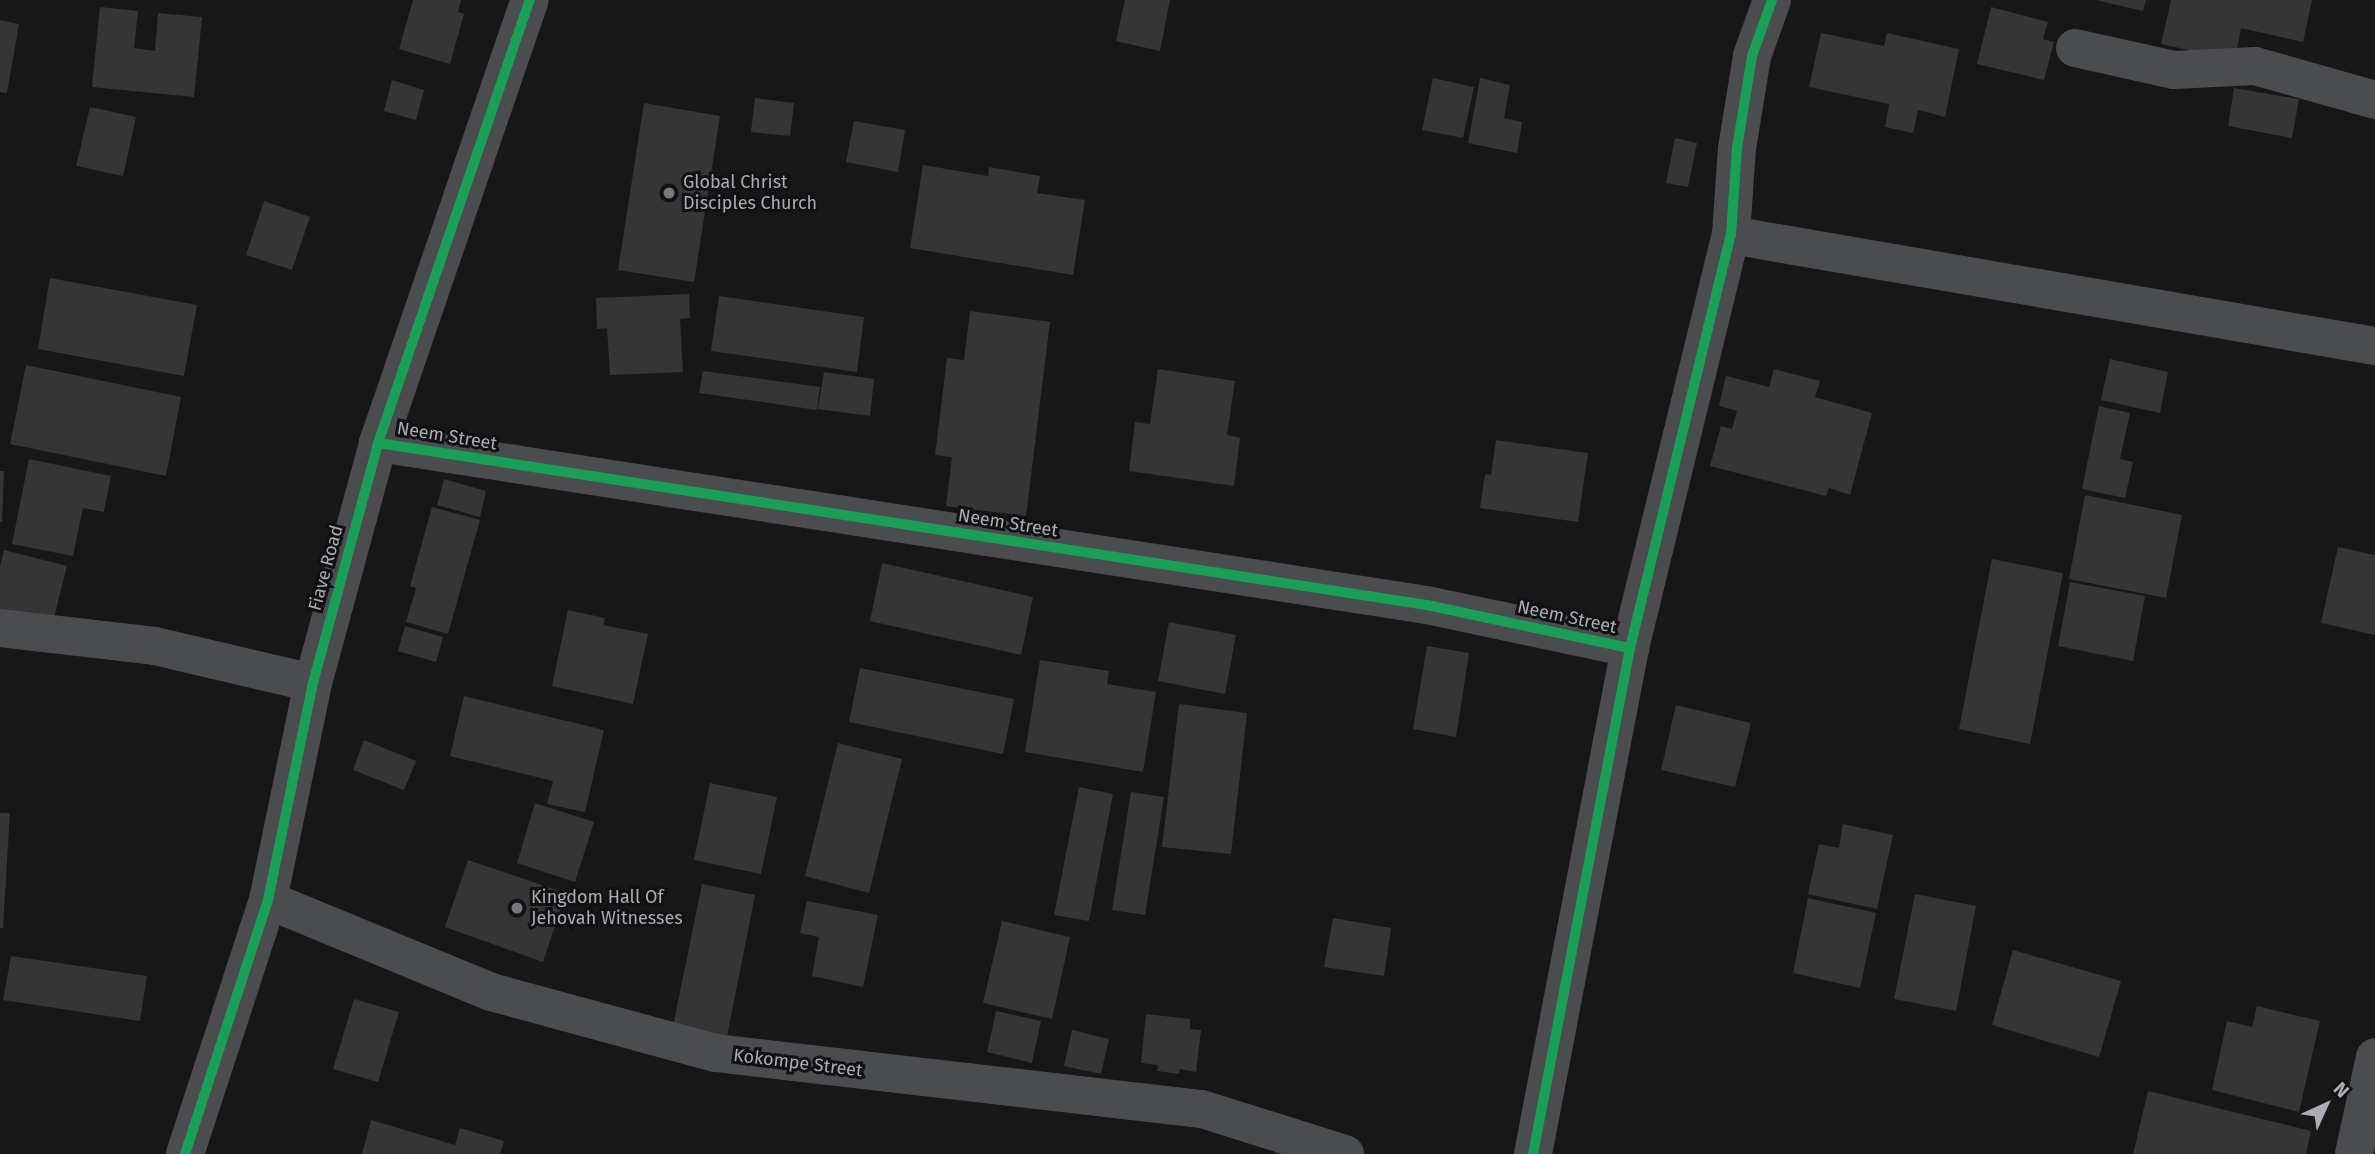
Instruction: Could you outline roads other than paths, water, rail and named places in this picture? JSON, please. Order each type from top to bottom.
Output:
[{"type":"street","name":"Fiave Road","points":[[185,1154],[268,900],[313,683],[378,443],[530,0]]},
{"type":"street","points":[[1533,1154],[1630,648],[1731,235],[1737,148],[1752,57],[1772,0]]},
{"type":"street","points":[[2075,48],[2174,70],[2255,66],[2375,100]]},
{"type":"street","points":[[1731,235],[2375,346]]},
{"type":"street","name":"Neem Street","points":[[378,443],[1427,605],[1630,648]]},
{"type":"street","points":[[0,628],[155,646],[313,683]]},
{"type":"street","name":"Kokompe Street","points":[[268,900],[491,992],[716,1053],[1202,1109],[1345,1154]]},
{"type":"street","points":[[2354,1154],[2375,1057]]},
{"type":"place","name":"Global Christ Disciples Church","points":[[669,193]]},
{"type":"place","name":"Kingdom Hall Of Jehovah Witnesses","points":[[517,908]]}]
